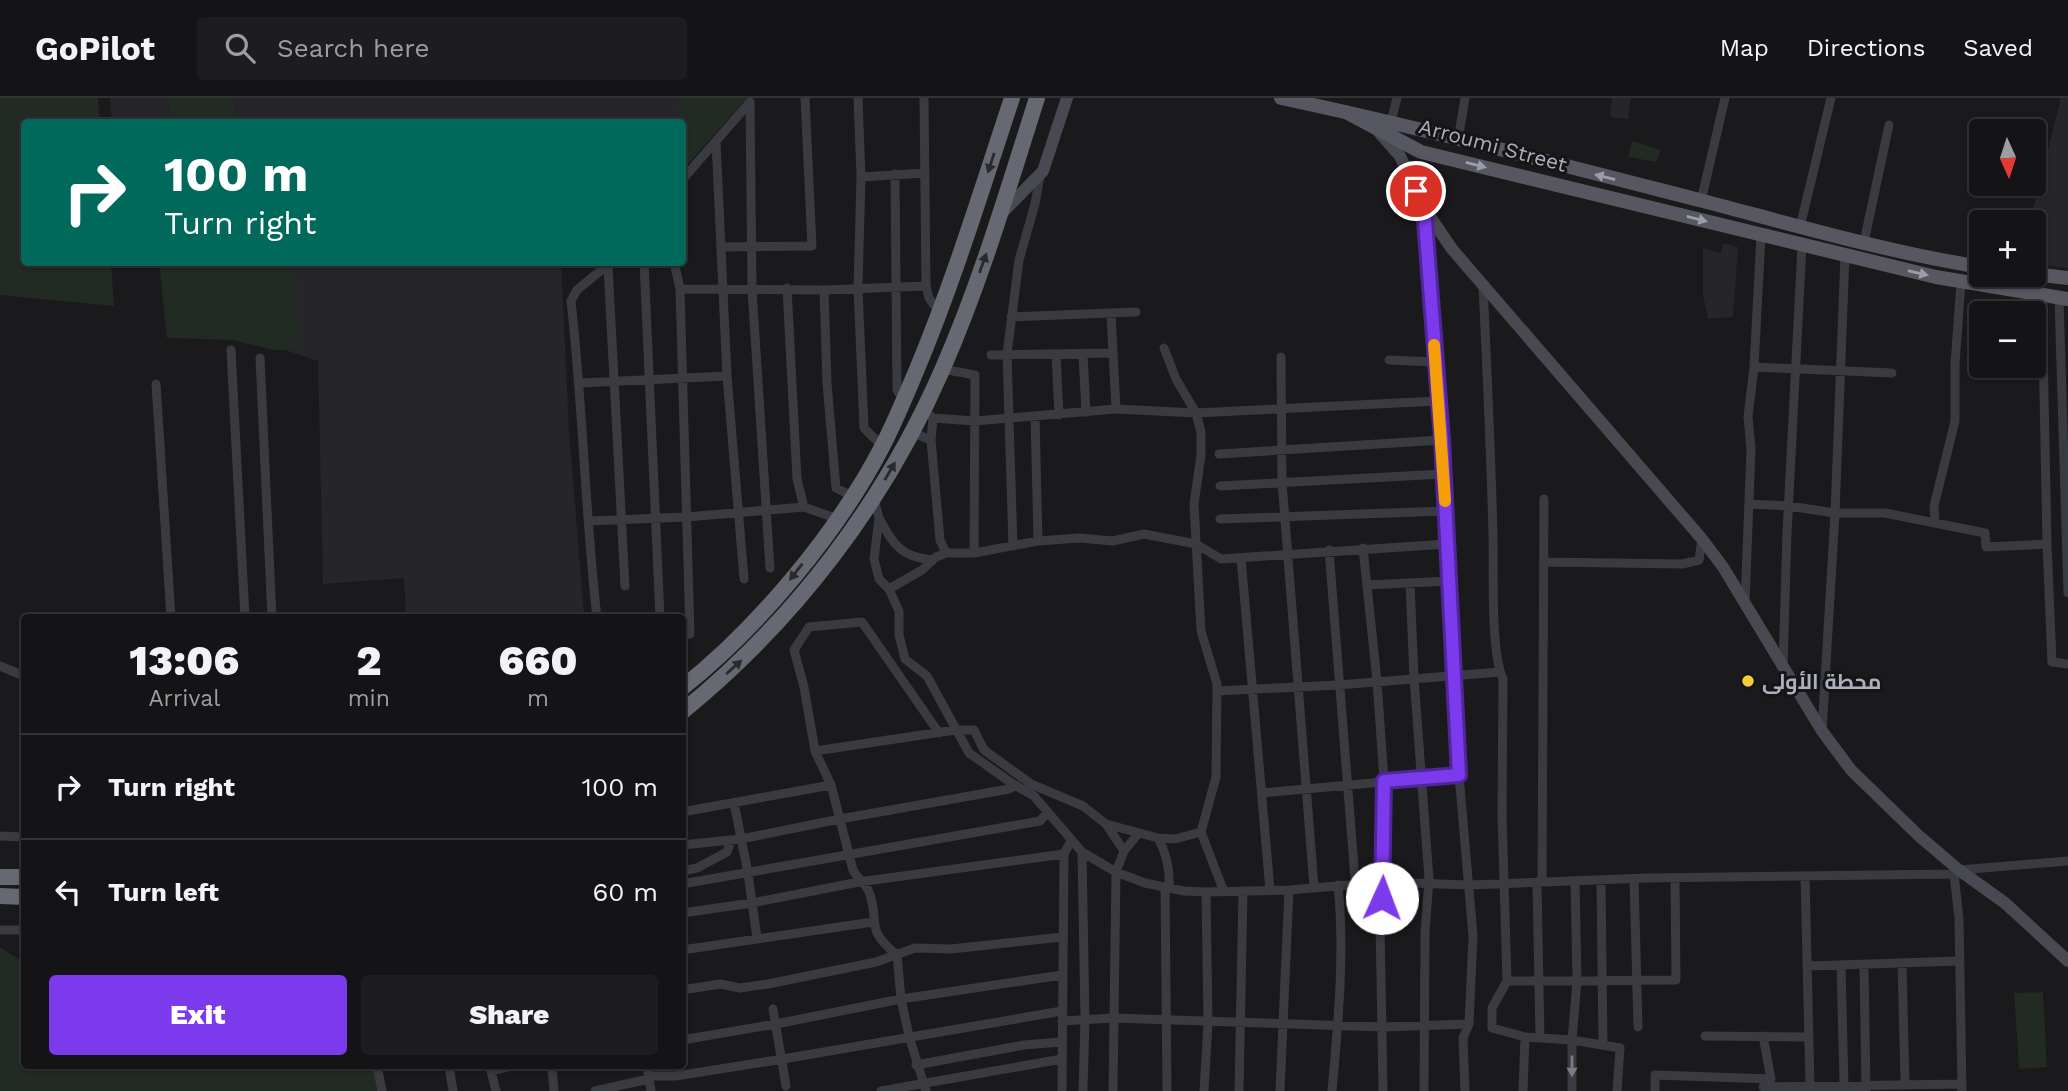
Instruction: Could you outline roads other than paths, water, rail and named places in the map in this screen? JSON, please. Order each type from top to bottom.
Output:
[{"type":"highway","points":[[686,685],[748,628],[784,587],[854,497],[883,447],[940,314],[1012,98]]},
{"type":"highway","points":[[686,709],[745,657],[794,606],[874,499],[911,432],[928,414],[998,222],[1037,98]]},
{"type":"highway","points":[[0,877],[21,877]]},
{"type":"highway","points":[[0,896],[21,897]]},
{"type":"main road","points":[[998,222],[1011,202],[1037,179],[1067,98]]},
{"type":"main road","points":[[1281,98],[1346,112]]},
{"type":"main road","name":"Arroumi Street","points":[[1346,112],[1800,227],[1969,264]]},
{"type":"main road","name":"Arroumi Street","points":[[1346,112],[1422,152],[1870,262],[1961,282],[2063,299]]},
{"type":"main road","points":[[1376,128],[1400,156],[1424,208],[1452,249],[1483,282],[1723,567],[1822,731],[1851,770],[1956,872],[2005,904],[2068,961]]},
{"type":"main road","points":[[1012,176],[1025,183],[1037,179]]},
{"type":"main road","points":[[1869,243],[1870,262]]},
{"type":"main road","points":[[2046,275],[2068,278]]},
{"type":"street","points":[[721,247],[812,246],[805,98]]},
{"type":"street","points":[[858,98],[861,177],[858,288],[864,428],[883,447]]},
{"type":"street","points":[[924,98],[926,286],[929,298],[940,314]]},
{"type":"street","points":[[1391,122],[1397,98]]},
{"type":"street","points":[[1458,140],[1465,98]]},
{"type":"street","points":[[1701,201],[1725,98]]},
{"type":"street","points":[[1800,227],[1831,98]]},
{"type":"street","points":[[751,100],[752,289],[770,568]]},
{"type":"street","points":[[686,176],[751,100]]},
{"type":"street","points":[[1869,243],[1889,125]]},
{"type":"street","points":[[716,142],[727,376],[744,579]]},
{"type":"street","points":[[861,177],[925,173]]},
{"type":"street","points":[[895,174],[897,390],[904,401]]},
{"type":"street","points":[[1013,546],[1007,355],[1019,260],[1035,204],[1037,179]]},
{"type":"street","points":[[1424,208],[1442,440],[1459,775],[1473,936],[1469,1024],[1463,1038],[1465,1091]]},
{"type":"street","points":[[1745,604],[1751,449],[1748,417],[1754,367],[1761,235]]},
{"type":"street","points":[[1783,666],[1802,245]]},
{"type":"street","points":[[1822,731],[1835,513],[1845,255]]},
{"type":"street","points":[[597,614],[580,383],[571,301],[576,290],[606,266]]},
{"type":"street","points":[[609,266],[625,586]]},
{"type":"street","points":[[644,266],[660,614]]},
{"type":"street","points":[[675,266],[680,289],[690,634],[686,634]]},
{"type":"street","points":[[1483,282],[1492,465],[1495,631],[1503,679],[1502,802],[1507,981],[1492,1008],[1492,1028],[1525,1037],[1572,1040],[1619,1048],[1617,1091]]},
{"type":"street","points":[[1934,523],[1934,506],[1955,421],[1955,364],[1961,282]]},
{"type":"street","points":[[680,289],[824,290],[926,286]]},
{"type":"street","points":[[787,288],[797,479],[804,507]]},
{"type":"street","points":[[824,290],[827,383],[836,488],[854,497]]},
{"type":"street","points":[[2042,296],[2047,544],[2053,663],[2068,664]]},
{"type":"street","points":[[2063,299],[2068,593]]},
{"type":"street","points":[[1011,317],[1136,312]]},
{"type":"street","points":[[1111,314],[1116,409]]},
{"type":"street","points":[[1164,348],[1176,379],[1196,412],[1201,432],[1202,455],[1194,504],[1201,631],[1217,684],[1216,777],[1202,832],[1224,892]]},
{"type":"street","points":[[232,350],[245,614]]},
{"type":"street","points":[[991,355],[1112,353]]},
{"type":"street","points":[[1056,354],[1059,415]]},
{"type":"street","points":[[1083,354],[1086,412]]},
{"type":"street","points":[[1281,357],[1284,516],[1314,887]]},
{"type":"street","points":[[260,358],[272,614]]},
{"type":"street","points":[[1389,360],[1436,362]]},
{"type":"street","points":[[1754,367],[1892,373]]},
{"type":"street","points":[[943,369],[975,375],[974,553]]},
{"type":"street","points":[[580,383],[727,376]]},
{"type":"street","points":[[156,384],[171,614]]},
{"type":"street","points":[[946,553],[940,540],[928,414],[975,421],[1116,409],[1196,412],[1280,410],[1438,401]]},
{"type":"street","points":[[1035,416],[1038,541]]},
{"type":"street","points":[[911,432],[931,440]]},
{"type":"street","points":[[1219,454],[1442,440]]},
{"type":"street","points":[[1220,486],[1443,474]]},
{"type":"street","points":[[874,499],[879,518],[898,549],[914,558],[933,560]]},
{"type":"street","points":[[1540,1038],[1539,882],[1544,499]]},
{"type":"street","points":[[1749,504],[1789,506],[1835,513],[1885,513],[1985,533],[1986,547],[2047,544]]},
{"type":"street","points":[[589,521],[685,517],[804,507],[838,519]]},
{"type":"street","points":[[1220,519],[1446,511]]},
{"type":"street","points":[[879,518],[874,559],[878,579],[889,589],[899,611],[899,635],[905,659],[927,676],[970,753],[1034,796],[1082,852],[1116,872],[1146,883],[1206,892],[1270,891],[1384,882],[1469,885],[1956,872],[2068,861]]},
{"type":"street","points":[[889,589],[946,553],[974,553],[1038,541],[1079,538],[1113,541],[1144,534],[1196,544],[1222,559],[1447,544]]},
{"type":"street","points":[[1544,562],[1682,564],[1699,560],[1702,539]]},
{"type":"street","points":[[1363,548],[1384,781],[1384,882],[1380,923],[1384,1091]]},
{"type":"street","points":[[1329,551],[1338,685],[1357,885]]},
{"type":"street","points":[[1241,558],[1270,891]]},
{"type":"street","points":[[1368,585],[1449,581]]},
{"type":"street","points":[[1410,583],[1429,884],[1424,1091]]},
{"type":"street","points":[[924,1087],[916,1066],[901,999],[897,955],[881,942],[873,922],[868,890],[859,882],[853,870],[831,785],[815,751],[804,687],[793,650],[809,626],[862,622],[939,733]]},
{"type":"street","points":[[0,666],[21,675]]},
{"type":"street","points":[[1217,691],[1338,685],[1500,672]]},
{"type":"street","points":[[815,751],[955,730],[974,730],[984,750],[1031,785],[1083,806],[1106,824],[1124,852]]},
{"type":"street","points":[[1262,793],[1459,775]]},
{"type":"street","points":[[686,811],[831,785]]},
{"type":"street","points":[[686,845],[736,840],[1009,789],[1016,785]]},
{"type":"street","points":[[734,803],[736,840],[748,873],[757,938]]},
{"type":"street","points":[[686,883],[1040,821],[1048,812]]},
{"type":"street","points":[[1106,824],[1158,838],[1175,839],[1202,832]]},
{"type":"street","points":[[1113,1091],[1116,872],[1124,852],[1138,834]]},
{"type":"street","points":[[0,836],[21,837]]},
{"type":"street","points":[[1158,838],[1164,849],[1170,875],[1167,888],[1167,1091]]},
{"type":"street","points":[[686,870],[727,852],[736,840]]},
{"type":"street","points":[[1062,1091],[1064,854],[1071,841]]},
{"type":"street","points":[[1082,852],[1085,1019],[1083,1091]]},
{"type":"street","points":[[686,912],[752,903],[859,882],[1064,854]]},
{"type":"street","points":[[1763,1089],[1844,1084],[1866,1087],[1905,1083],[1962,1087],[1956,872]]},
{"type":"street","points":[[1805,876],[1810,1085]]},
{"type":"street","points":[[1507,981],[1676,979],[1675,878]]},
{"type":"street","points":[[1634,879],[1637,1027]]},
{"type":"street","points":[[1601,880],[1604,1044]]},
{"type":"street","points":[[1572,1091],[1572,1040],[1577,981],[1575,881]]},
{"type":"street","points":[[1332,1091],[1338,1025],[1338,886]]},
{"type":"street","points":[[1280,1091],[1289,890]]},
{"type":"street","points":[[1239,1091],[1243,891]]},
{"type":"street","points":[[1204,1091],[1208,1023],[1206,892]]},
{"type":"street","points":[[686,949],[873,922]]},
{"type":"street","points":[[0,930],[21,930]]},
{"type":"street","points":[[686,989],[720,984],[740,988],[768,984],[876,962],[915,948],[951,948],[1062,937]]},
{"type":"street","points":[[1808,966],[1959,961]]},
{"type":"street","points":[[1902,964],[1905,1083]]},
{"type":"street","points":[[1841,965],[1844,1084]]},
{"type":"street","points":[[1864,966],[1866,1087]]},
{"type":"street","points":[[686,1039],[901,999],[1062,975]]},
{"type":"street","points":[[773,1009],[786,1086]]},
{"type":"street","points":[[595,1091],[653,1076],[676,1076],[909,1036],[1062,1016],[1085,1019],[1384,1027],[1469,1024]]},
{"type":"street","points":[[1705,1036],[1809,1037]]},
{"type":"street","points":[[1763,1036],[1771,1079],[1763,1089]]},
{"type":"street","points":[[1522,1091],[1525,1037]]},
{"type":"street","points":[[916,1066],[1024,1045],[1061,1042]]},
{"type":"street","points":[[881,1091],[924,1087],[1062,1059]]},
{"type":"street","points":[[378,1069],[382,1091]]},
{"type":"street","points":[[449,1069],[453,1091]]},
{"type":"street","points":[[496,1091],[491,1071],[499,1069]]},
{"type":"street","points":[[552,1069],[554,1091]]},
{"type":"street","points":[[647,1069],[651,1091]]},
{"type":"street","points":[[1655,1091],[1655,1075],[1771,1079]]},
{"type":"place","name":"محطة الأولى","points":[[1748,681]]}]
